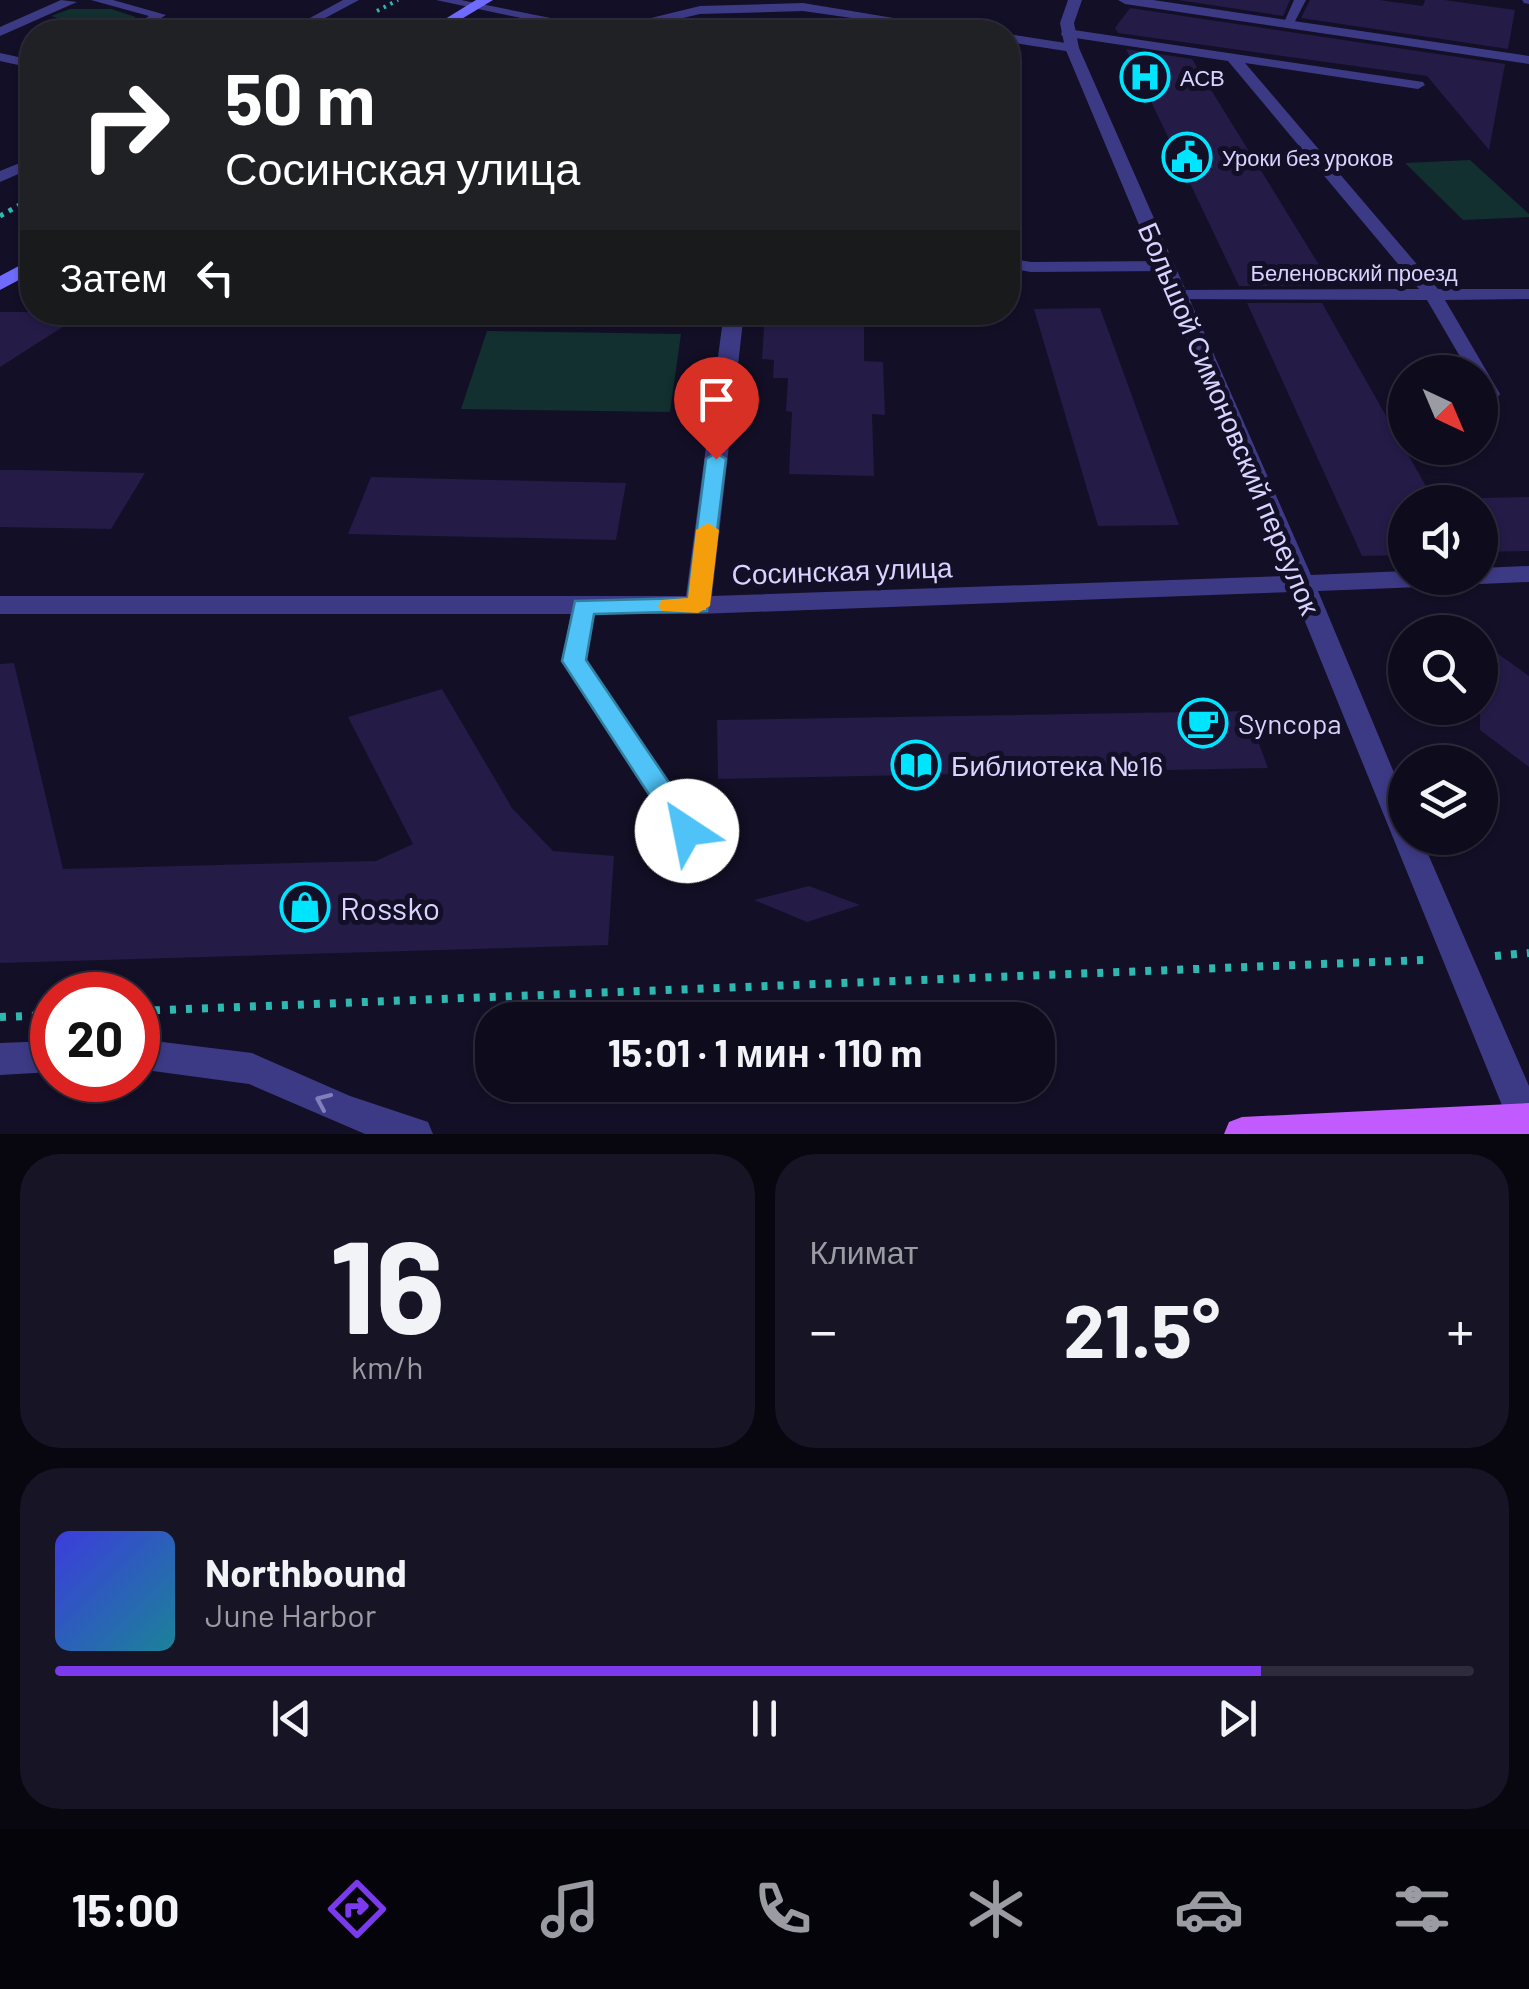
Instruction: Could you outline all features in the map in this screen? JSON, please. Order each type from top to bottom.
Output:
[{"type":"main road","points":[[1242,1134],[1527,1120]]},
{"type":"street","points":[[1070,41],[1076,0]]},
{"type":"street","points":[[1125,0],[1529,60]]},
{"type":"street","points":[[452,20],[481,3]]},
{"type":"street","name":"Большой Симоновский переулок","points":[[1070,41],[1388,792]]},
{"type":"street","points":[[698,606],[732,325]]},
{"type":"street","points":[[1498,575],[1529,574]]},
{"type":"street","name":"Сосинская улица","points":[[0,605],[698,606],[1388,580]]},
{"type":"street","name":"Большой Симоновский переулок","points":[[1414,855],[1527,1120]]},
{"type":"street","points":[[160,1057],[252,1068],[344,1110],[415,1134]]},
{"type":"street","points":[[0,1059],[30,1058]]},
{"type":"lane","points":[[97,0],[160,15],[151,20]]},
{"type":"lane","points":[[314,20],[353,0]]},
{"type":"lane","points":[[442,0],[481,3],[555,20]]},
{"type":"lane","points":[[1287,24],[1300,0]]},
{"type":"lane","points":[[29,20],[74,1]]},
{"type":"lane","points":[[658,20],[700,10],[807,3],[904,20]]},
{"type":"lane","points":[[1020,39],[1232,58],[1418,85]]},
{"type":"lane","points":[[1232,58],[1433,294],[1468,355]]},
{"type":"lane","points":[[1020,265],[1166,266]]},
{"type":"lane","name":"Беленовский проезд","points":[[1178,295],[1529,294]]},
{"type":"lane","points":[[584,607],[574,661],[687,831]]},
{"type":"path","points":[[160,1010],[1529,953]]},
{"type":"path","points":[[0,1017],[30,1015]]},
{"type":"green space","points":[[70,9],[111,9],[136,17],[63,20],[51,16]]},
{"type":"green space","points":[[1470,160],[1529,217],[1463,220],[1405,163]]},
{"type":"green space","points":[[487,331],[681,334],[670,412],[461,409]]},
{"type":"building","points":[[1178,0],[1290,0],[1283,16]]},
{"type":"building","points":[[1310,0],[1379,0],[1423,6],[1425,0],[1444,0],[1515,10],[1508,49],[1301,18]]},
{"type":"building","points":[[1130,8],[1505,64],[1489,150],[1427,76],[1118,33],[1115,28]]},
{"type":"building","points":[[1126,49],[1192,59],[1321,268],[1301,268],[1312,286],[1239,286]]},
{"type":"building","points":[[1247,303],[1322,303],[1388,419],[1388,465],[1414,465],[1425,485],[1388,485],[1388,555],[1362,556]]},
{"type":"building","points":[[1100,308],[1179,525],[1098,526],[1034,309]]},
{"type":"building","points":[[0,312],[20,312],[20,325],[66,325],[0,367]]},
{"type":"building","points":[[764,325],[864,327],[864,361],[883,362],[885,415],[872,414],[874,476],[789,474],[792,412],[786,411],[788,378],[773,378],[774,360],[762,359]]},
{"type":"building","points":[[0,470],[145,473],[111,529],[0,527]]},
{"type":"building","points":[[371,477],[626,483],[616,540],[348,534]]},
{"type":"building","points":[[1529,497],[1529,551],[1498,552],[1498,498]]},
{"type":"building","points":[[1498,654],[1529,676],[1529,767],[1480,730],[1480,725],[1498,725]]},
{"type":"building","name":"Rossko","points":[[14,663],[63,869],[376,861],[413,844],[348,717],[442,689],[512,808],[553,851],[614,856],[608,945],[0,963],[0,664]]},
{"type":"building","points":[[1247,711],[1268,768],[718,779],[717,720]]},
{"type":"building","points":[[809,886],[860,905],[807,922],[754,900]]},
{"type":"slow traffic","points":[[670,606],[698,606],[708,530]]},
{"type":"place","name":"АСВ","points":[[1145,77]]},
{"type":"place","name":"Уроки без уроков","points":[[1187,157]]},
{"type":"place","name":"Syncopa","points":[[1203,723]]},
{"type":"place","name":"Библиотека №16","points":[[916,765]]},
{"type":"place","name":"Rossko","points":[[305,907]]},
{"type":"route","points":[[687,831],[574,661],[584,607],[698,606],[716,459]]}]
